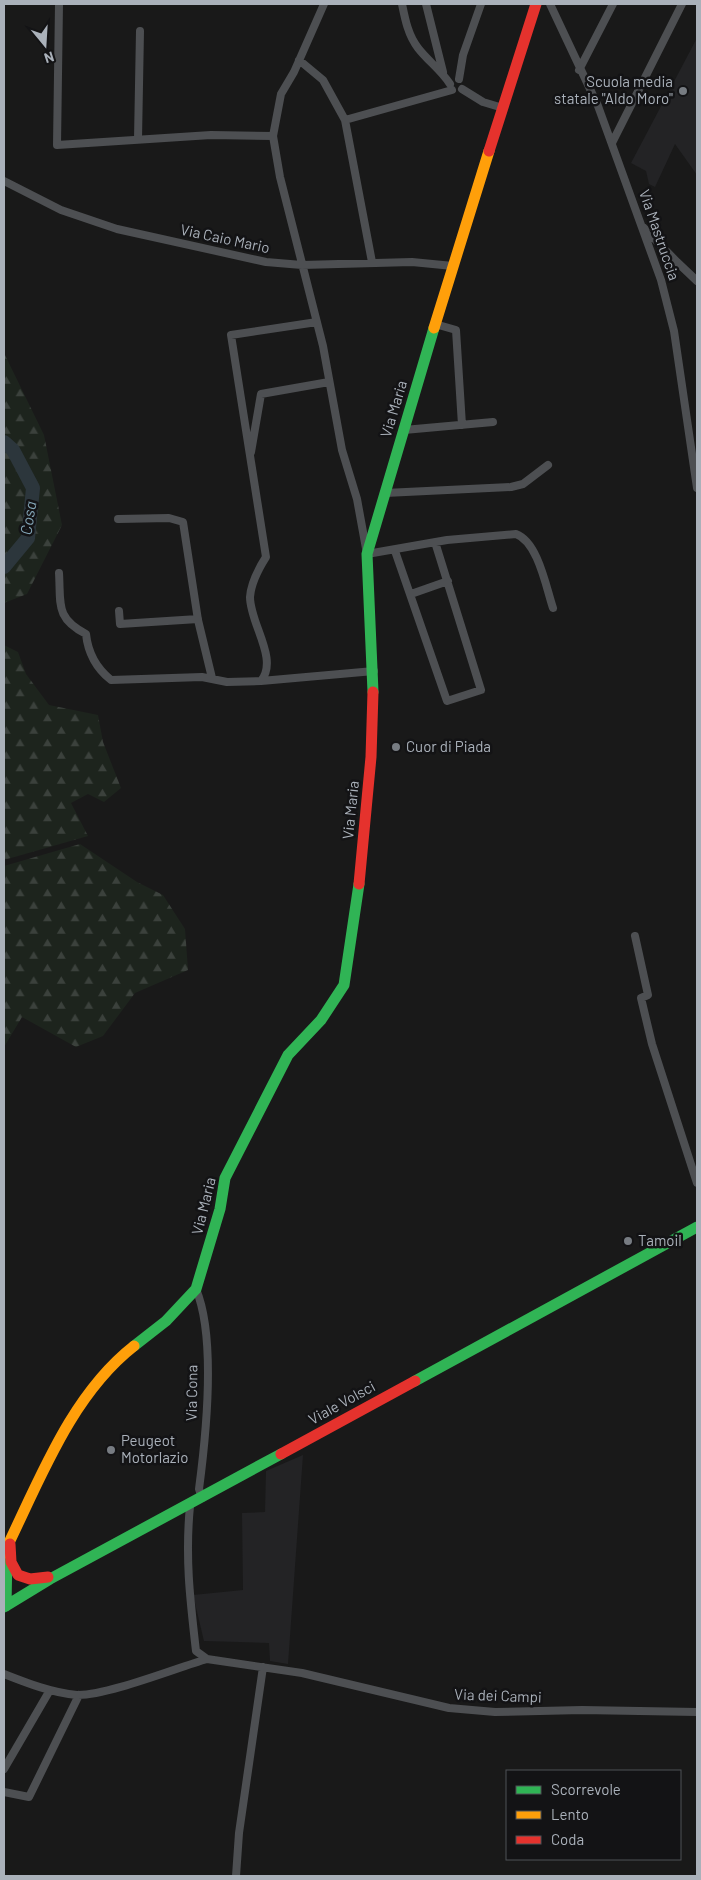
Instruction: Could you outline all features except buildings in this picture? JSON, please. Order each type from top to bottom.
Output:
[{"type":"street","points":[[59,4],[57,145],[211,135],[274,136]]},
{"type":"street","points":[[324,4],[299,60],[281,94],[274,136],[280,177],[297,250],[317,322],[342,450],[357,498],[367,554],[395,551],[435,542],[506,534],[523,537],[534,551],[553,608]]},
{"type":"street","points":[[402,4],[408,31],[418,48],[443,74],[451,87],[458,91],[462,89],[483,102],[502,108]]},
{"type":"street","points":[[426,4],[443,74]]},
{"type":"street","points":[[462,89],[462,83],[459,79],[463,55],[481,4]]},
{"type":"street","name":"Via Maria","points":[[11,1539],[71,1419],[94,1384],[131,1348],[166,1321],[196,1289],[220,1209],[225,1178],[288,1055],[321,1020],[344,986],[360,878],[368,794],[374,671],[367,554],[435,324],[536,4]]},
{"type":"street","name":"Via Mastruccia","points":[[550,4],[579,70],[598,106],[661,280],[674,331],[697,488]]},
{"type":"street","points":[[579,70],[613,4]]},
{"type":"street","points":[[612,143],[682,4]]},
{"type":"street","points":[[138,139],[140,31]]},
{"type":"street","points":[[299,60],[323,80],[345,120],[372,262]]},
{"type":"street","points":[[451,87],[454,79],[459,79]]},
{"type":"street","points":[[345,120],[451,87]]},
{"type":"street","name":"Via Caio Mario","points":[[4,180],[61,210],[117,229],[266,262],[302,265],[412,262],[453,266]]},
{"type":"street","points":[[640,223],[697,280]]},
{"type":"street","points":[[261,681],[266,674],[266,652],[254,623],[250,594],[260,566],[266,557],[231,335],[317,322]]},
{"type":"street","points":[[435,324],[456,330],[462,424]]},
{"type":"street","points":[[250,458],[261,394],[329,382]]},
{"type":"street","points":[[404,430],[493,422]]},
{"type":"street","points":[[385,493],[511,487],[523,484],[548,465]]},
{"type":"street","points":[[118,519],[169,518],[183,522],[198,619],[212,678]]},
{"type":"street","points":[[395,551],[447,701],[481,690],[435,542]]},
{"type":"street","points":[[59,573],[60,605],[64,618],[71,626],[86,634],[87,648],[99,669],[111,680],[212,678],[227,682],[261,681],[374,671]]},
{"type":"street","points":[[411,594],[448,581]]},
{"type":"street","points":[[119,611],[120,624],[198,619]]},
{"type":"street","points":[[635,936],[648,995],[641,998],[652,1044],[697,1183]]},
{"type":"street","name":"Viale Volsci","points":[[4,1605],[53,1576],[190,1506],[697,1227]]},
{"type":"street","name":"Via Cona","points":[[196,1289],[200,1300],[207,1377],[206,1427],[198,1489],[202,1498]]},
{"type":"street","points":[[190,1506],[186,1544],[187,1572],[196,1651],[207,1659]]},
{"type":"street","points":[[4,1553],[11,1539]]},
{"type":"street","points":[[11,1539],[11,1562],[18,1575],[30,1579],[53,1576]]},
{"type":"street","points":[[4,1605],[5,1568],[11,1539]]},
{"type":"street","points":[[4,1674],[50,1690],[79,1695],[99,1692],[207,1659]]},
{"type":"street","name":"Via dei Campi","points":[[207,1659],[302,1673],[449,1708],[495,1712],[582,1710],[697,1712]]},
{"type":"street","points":[[236,1876],[239,1833],[263,1667]]},
{"type":"street","points":[[4,1769],[50,1690]]},
{"type":"street","points":[[4,1792],[29,1796],[79,1695]]},
{"type":"shaded area","name":"Scuola media statale \"Aldo Moro\"","points":[[697,38],[697,175],[675,144],[655,187],[649,184],[646,171],[631,163]]},
{"type":"shaded area","points":[[303,1455],[288,1664],[270,1661],[269,1643],[204,1641],[193,1595],[243,1590],[242,1513],[265,1512],[266,1471]]},
{"type":"green space","points":[[4,353],[44,435],[62,525],[27,594],[4,603]]},
{"type":"green space","points":[[4,645],[18,652],[26,674],[49,705],[98,715],[103,742],[121,788],[104,802],[88,794],[71,803],[88,836],[4,860]]},
{"type":"green space","points":[[80,844],[137,882],[163,895],[185,929],[188,970],[135,993],[103,1036],[76,1047],[22,1017],[4,1047],[4,866]]},
{"type":"waterway","name":"Cosa","points":[[4,442],[13,450],[33,488],[28,538],[4,567]]},
{"type":"traffic: fast","points":[[373,692],[367,554],[434,328]]},
{"type":"traffic: fast","points":[[134,1346],[166,1321],[196,1289],[220,1209],[225,1178],[288,1055],[321,1020],[344,985],[359,884]]},
{"type":"traffic: fast","points":[[415,1381],[697,1227]]},
{"type":"traffic: fast","points":[[4,1607],[50,1579],[281,1454]]},
{"type":"traffic: fast","points":[[6,1606],[7,1553]]},
{"type":"traffic: slow","points":[[434,328],[489,151]]},
{"type":"traffic: slow","points":[[4,1553],[44,1469],[74,1415],[111,1366],[134,1346]]},
{"type":"traffic: jam","points":[[489,151],[536,4]]},
{"type":"traffic: jam","points":[[359,884],[371,757],[373,692]]},
{"type":"traffic: jam","points":[[281,1454],[415,1381]]},
{"type":"traffic: jam","points":[[10,1544],[11,1562],[18,1575],[30,1579],[48,1577]]},
{"type":"place","name":"Scuola media statale \"Aldo Moro\"","points":[[683,91]]},
{"type":"place","name":"Cuor di Piada","points":[[396,747]]},
{"type":"place","name":"Tamoil","points":[[628,1241]]},
{"type":"place","name":"Peugeot Motorlazio","points":[[111,1450]]}]
